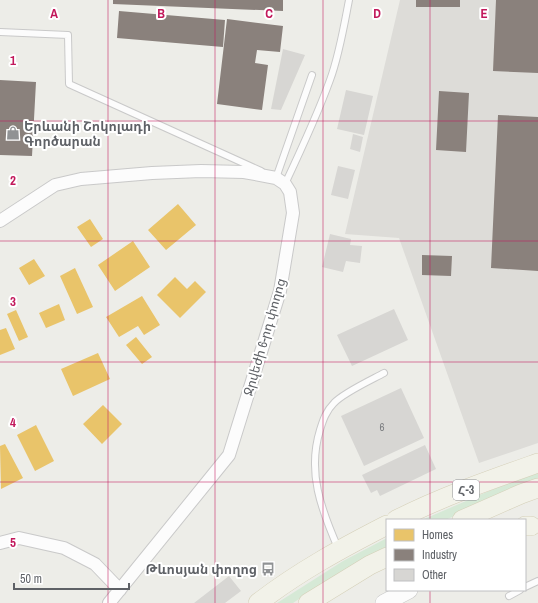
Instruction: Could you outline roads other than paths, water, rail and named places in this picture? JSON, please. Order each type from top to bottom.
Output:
[{"type":"main road","name":"Հ-3","points":[[398,519],[430,504],[538,463]]},
{"type":"main road","name":"Հ-3","points":[[464,519],[538,488]]},
{"type":"main road","points":[[258,603],[282,584],[338,550],[386,526]]},
{"type":"main road","points":[[308,603],[386,557]]},
{"type":"street","points":[[0,221],[55,185],[74,180],[152,173],[201,171],[244,172],[281,181]]},
{"type":"street","name":"Ջրվեժի 6-րդ փողոց","points":[[109,603],[229,455],[280,291],[293,213],[290,192],[281,181]]},
{"type":"street","points":[[0,543],[19,538],[64,548],[95,564],[120,590]]},
{"type":"street","points":[[384,603],[407,591]]},
{"type":"lane","points":[[281,181],[305,143],[331,79],[343,29],[348,0]]},
{"type":"lane","points":[[0,32],[68,35],[69,84],[281,181]]},
{"type":"lane","points":[[281,181],[312,75]]},
{"type":"lane","points":[[338,550],[327,522],[316,484],[314,464],[318,438],[325,414],[334,402],[384,373]]},
{"type":"lane","points":[[526,586],[538,580]]},
{"type":"lane","points":[[509,596],[518,591]]},
{"type":"place","name":"Երևանի Շոկոլադի Գործարան","points":[[13,133]]},
{"type":"place","name":"Թևոսյան փողոց","points":[[268,569]]}]
